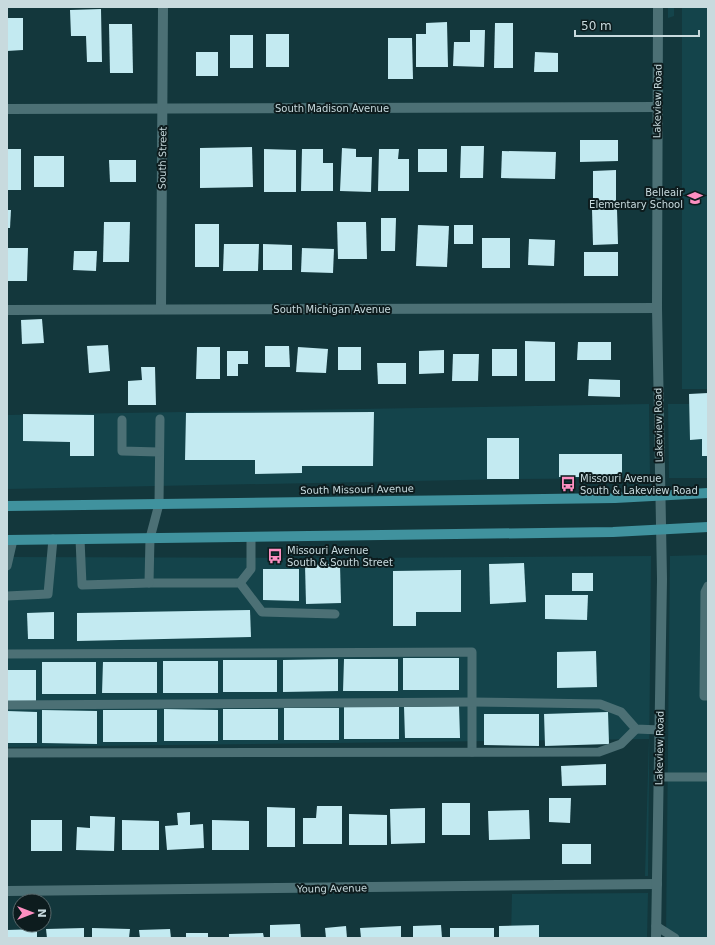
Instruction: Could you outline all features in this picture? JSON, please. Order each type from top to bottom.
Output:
[{"type":"main road","name":"South Missouri Avenue","points":[[7,506],[615,498],[708,493]]},
{"type":"main road","points":[[10,540],[613,532],[708,527]]},
{"type":"street","name":"South Street","points":[[161,309],[163,7]]},
{"type":"street","name":"Lakeview Road","points":[[656,938],[662,579],[659,496],[657,308],[658,7]]},
{"type":"street","name":"South Madison Avenue","points":[[7,109],[657,107]]},
{"type":"street","name":"South Michigan Avenue","points":[[7,310],[657,308]]},
{"type":"street","name":"Young Avenue","points":[[7,891],[657,884]]},
{"type":"lane","points":[[149,583],[150,538],[159,504],[160,419]]},
{"type":"lane","points":[[122,420],[122,451],[160,452]]},
{"type":"lane","points":[[240,584],[251,569],[250,537]]},
{"type":"lane","points":[[7,596],[48,594],[52,539]]},
{"type":"lane","points":[[80,539],[82,585],[149,583],[240,584]]},
{"type":"lane","points":[[7,566],[10,540]]},
{"type":"lane","points":[[240,584],[262,612],[335,614]]},
{"type":"lane","points":[[708,586],[705,592],[704,662],[704,696],[708,696]]},
{"type":"lane","points":[[7,654],[472,652],[472,752]]},
{"type":"lane","points":[[7,705],[472,702],[600,704],[621,712],[636,729],[660,730]]},
{"type":"lane","points":[[7,753],[599,752],[621,744],[636,729]]},
{"type":"lane","points":[[659,777],[708,777]]},
{"type":"lane","points":[[656,926],[675,938]]},
{"type":"shaded area","points":[[668,7],[674,7],[674,16],[668,18]]},
{"type":"shaded area","name":"Belleair Elementary School","points":[[682,7],[708,7],[708,389],[682,389]]},
{"type":"shaded area","points":[[649,404],[650,478],[515,479],[7,489],[7,415]]},
{"type":"shaded area","points":[[668,404],[708,404],[708,478],[669,478]]},
{"type":"shaded area","points":[[708,555],[708,938],[666,938],[670,556]]},
{"type":"shaded area","points":[[651,556],[648,876],[645,876],[649,739],[7,747],[7,557],[351,558]]},
{"type":"shaded area","points":[[648,893],[647,938],[511,938],[512,894]]},
{"type":"building","points":[[101,9],[102,62],[87,62],[86,36],[71,36],[70,10]]},
{"type":"building","points":[[7,18],[23,18],[23,50],[7,51]]},
{"type":"building","points":[[447,22],[448,67],[416,67],[416,34],[426,34],[426,23]]},
{"type":"building","points":[[495,23],[513,23],[513,68],[494,68]]},
{"type":"building","points":[[109,24],[132,24],[133,73],[110,73]]},
{"type":"building","points":[[470,30],[485,30],[484,67],[453,66],[454,42],[470,42]]},
{"type":"building","points":[[266,34],[289,34],[289,67],[266,67]]},
{"type":"building","points":[[230,35],[253,35],[253,68],[230,68]]},
{"type":"building","points":[[388,38],[412,38],[413,79],[388,79]]},
{"type":"building","points":[[196,52],[218,52],[218,76],[196,76]]},
{"type":"building","points":[[535,52],[558,53],[558,72],[534,72]]},
{"type":"building","points":[[580,140],[618,140],[618,161],[580,162]]},
{"type":"building","points":[[461,146],[484,146],[483,178],[460,178]]},
{"type":"building","points":[[252,147],[253,187],[200,188],[200,148]]},
{"type":"building","points":[[342,148],[356,149],[356,157],[372,157],[371,192],[340,191]]},
{"type":"building","points":[[7,149],[21,149],[21,190],[7,190]]},
{"type":"building","points":[[264,149],[296,150],[296,192],[264,192]]},
{"type":"building","points":[[302,149],[323,149],[323,163],[333,163],[333,191],[301,191]]},
{"type":"building","points":[[379,149],[399,149],[398,159],[409,159],[409,191],[378,191]]},
{"type":"building","points":[[418,149],[447,149],[447,172],[418,172]]},
{"type":"building","points":[[502,151],[556,152],[555,179],[501,178]]},
{"type":"building","points":[[34,156],[64,156],[64,187],[34,187]]},
{"type":"building","points":[[109,160],[136,160],[136,182],[110,182]]},
{"type":"building","points":[[616,170],[616,205],[593,205],[593,171]]},
{"type":"building","points":[[592,209],[617,209],[618,244],[593,245]]},
{"type":"building","points":[[7,210],[11,210],[10,228],[7,228]]},
{"type":"building","points":[[381,218],[396,218],[395,251],[381,251]]},
{"type":"building","points":[[104,222],[130,222],[129,262],[103,262]]},
{"type":"building","points":[[337,222],[366,222],[367,259],[338,259]]},
{"type":"building","points":[[195,224],[219,224],[219,267],[195,267]]},
{"type":"building","points":[[418,225],[449,226],[447,267],[416,266]]},
{"type":"building","points":[[454,225],[473,225],[473,244],[454,244]]},
{"type":"building","points":[[482,238],[510,238],[510,268],[482,268]]},
{"type":"building","points":[[529,239],[555,240],[554,266],[528,265]]},
{"type":"building","points":[[224,244],[259,244],[258,271],[223,271]]},
{"type":"building","points":[[263,244],[292,245],[292,270],[263,270]]},
{"type":"building","points":[[7,248],[28,248],[27,281],[7,281]]},
{"type":"building","points":[[302,248],[334,249],[333,273],[301,272]]},
{"type":"building","points":[[74,251],[97,251],[96,271],[73,270]]},
{"type":"building","points":[[584,252],[618,252],[618,276],[584,276]]},
{"type":"building","points":[[42,319],[44,343],[22,344],[21,320]]},
{"type":"building","points":[[525,341],[555,342],[555,381],[525,381]]},
{"type":"building","points":[[578,342],[611,342],[611,360],[577,360]]},
{"type":"building","points":[[108,345],[110,371],[89,373],[87,346]]},
{"type":"building","points":[[265,346],[289,346],[290,367],[265,367]]},
{"type":"building","points":[[197,347],[220,347],[220,379],[196,379]]},
{"type":"building","points":[[298,347],[328,349],[326,373],[296,372]]},
{"type":"building","points":[[338,347],[361,347],[361,370],[338,370]]},
{"type":"building","points":[[492,349],[517,349],[517,376],[492,376]]},
{"type":"building","points":[[444,350],[444,373],[419,374],[419,351]]},
{"type":"building","points":[[227,351],[248,351],[248,364],[238,364],[238,376],[227,376]]},
{"type":"building","points":[[453,354],[479,354],[478,381],[452,381]]},
{"type":"building","points":[[377,363],[406,363],[406,384],[378,384]]},
{"type":"building","points":[[141,367],[155,367],[156,405],[128,405],[128,381],[142,380]]},
{"type":"building","points":[[589,379],[620,380],[620,397],[588,396]]},
{"type":"building","points":[[708,393],[708,456],[702,456],[702,439],[690,440],[689,394]]},
{"type":"building","points":[[374,412],[373,466],[302,466],[302,473],[255,474],[255,460],[185,460],[186,413]]},
{"type":"building","points":[[23,414],[94,415],[94,456],[70,456],[70,442],[23,441]]},
{"type":"building","points":[[487,438],[519,438],[519,479],[487,479]]},
{"type":"building","points":[[559,454],[622,454],[622,477],[559,477]]},
{"type":"building","points":[[524,563],[526,602],[490,604],[489,564]]},
{"type":"building","points":[[340,564],[341,603],[306,604],[305,565]]},
{"type":"building","points":[[263,569],[299,569],[299,601],[263,600]]},
{"type":"building","points":[[461,570],[461,612],[416,612],[416,626],[393,626],[393,571]]},
{"type":"building","points":[[572,573],[593,573],[593,591],[572,591]]},
{"type":"building","points":[[545,595],[588,595],[587,620],[545,619]]},
{"type":"building","points":[[250,610],[251,637],[77,641],[77,613]]},
{"type":"building","points":[[54,612],[54,639],[28,639],[27,613]]},
{"type":"building","points":[[596,651],[597,687],[557,688],[557,652]]},
{"type":"building","points":[[403,658],[459,658],[459,690],[403,690]]},
{"type":"building","points":[[338,659],[338,691],[283,692],[283,660]]},
{"type":"building","points":[[344,659],[398,659],[398,691],[343,691]]},
{"type":"building","points":[[223,660],[277,660],[277,692],[223,692]]},
{"type":"building","points":[[163,661],[218,661],[218,693],[163,693]]},
{"type":"building","points":[[42,662],[96,662],[96,694],[42,694]]},
{"type":"building","points":[[103,662],[157,662],[157,693],[102,693]]},
{"type":"building","points":[[7,670],[36,670],[36,701],[7,701]]},
{"type":"building","points":[[459,706],[460,738],[405,738],[404,707]]},
{"type":"building","points":[[344,707],[399,707],[399,739],[344,739]]},
{"type":"building","points":[[284,708],[339,708],[339,740],[284,740]]},
{"type":"building","points":[[164,709],[218,710],[218,741],[164,741]]},
{"type":"building","points":[[223,709],[278,709],[278,740],[223,740]]},
{"type":"building","points":[[42,710],[97,711],[97,744],[42,743]]},
{"type":"building","points":[[103,710],[157,710],[157,742],[103,742]]},
{"type":"building","points":[[7,711],[37,712],[37,743],[7,743]]},
{"type":"building","points":[[608,712],[609,744],[545,746],[544,714]]},
{"type":"building","points":[[484,714],[539,714],[539,746],[484,745]]},
{"type":"building","points":[[606,764],[606,785],[562,786],[561,766]]},
{"type":"building","points":[[549,798],[571,798],[570,823],[549,822]]},
{"type":"building","points":[[442,803],[470,803],[470,835],[442,835]]},
{"type":"building","points":[[317,806],[342,806],[342,844],[303,844],[303,818],[316,818]]},
{"type":"building","points":[[267,807],[295,808],[295,847],[267,847]]},
{"type":"building","points":[[425,808],[425,843],[391,844],[390,809]]},
{"type":"building","points":[[529,810],[530,839],[489,840],[488,811]]},
{"type":"building","points":[[190,812],[190,825],[203,824],[204,848],[167,850],[165,826],[178,825],[177,813]]},
{"type":"building","points":[[349,814],[387,815],[387,845],[349,845]]},
{"type":"building","points":[[90,816],[115,817],[114,851],[76,850],[77,827],[90,828]]},
{"type":"building","points":[[31,820],[62,820],[62,851],[31,851]]},
{"type":"building","points":[[122,820],[159,821],[159,850],[122,850]]},
{"type":"building","points":[[212,820],[249,821],[249,850],[212,850]]},
{"type":"building","points":[[562,844],[591,844],[591,864],[562,864]]},
{"type":"building","points":[[300,924],[301,938],[270,938],[270,925]]},
{"type":"building","points":[[441,925],[442,938],[413,938],[413,926]]},
{"type":"building","points":[[539,925],[539,938],[499,938],[499,926]]},
{"type":"building","points":[[346,926],[347,938],[326,938],[325,928]]},
{"type":"building","points":[[401,926],[401,938],[361,938],[360,928]]},
{"type":"building","points":[[84,928],[84,938],[47,938],[46,933],[52,933],[52,929]]},
{"type":"building","points":[[92,928],[130,929],[129,938],[92,938]]},
{"type":"building","points":[[450,928],[494,928],[494,938],[450,938]]},
{"type":"building","points":[[170,929],[171,938],[140,938],[139,930]]},
{"type":"building","points":[[7,930],[12,930],[12,933],[37,933],[37,938],[7,938]]},
{"type":"building","points":[[186,933],[208,933],[208,938],[186,938]]},
{"type":"building","points":[[263,933],[264,938],[229,938],[229,934]]},
{"type":"place","name":"Belleair Elementary School","points":[[695,198]]},
{"type":"place","name":"Missouri Avenue South & Lakeview Road","points":[[568,484]]},
{"type":"place","name":"Missouri Avenue South & South Street","points":[[275,556]]}]
